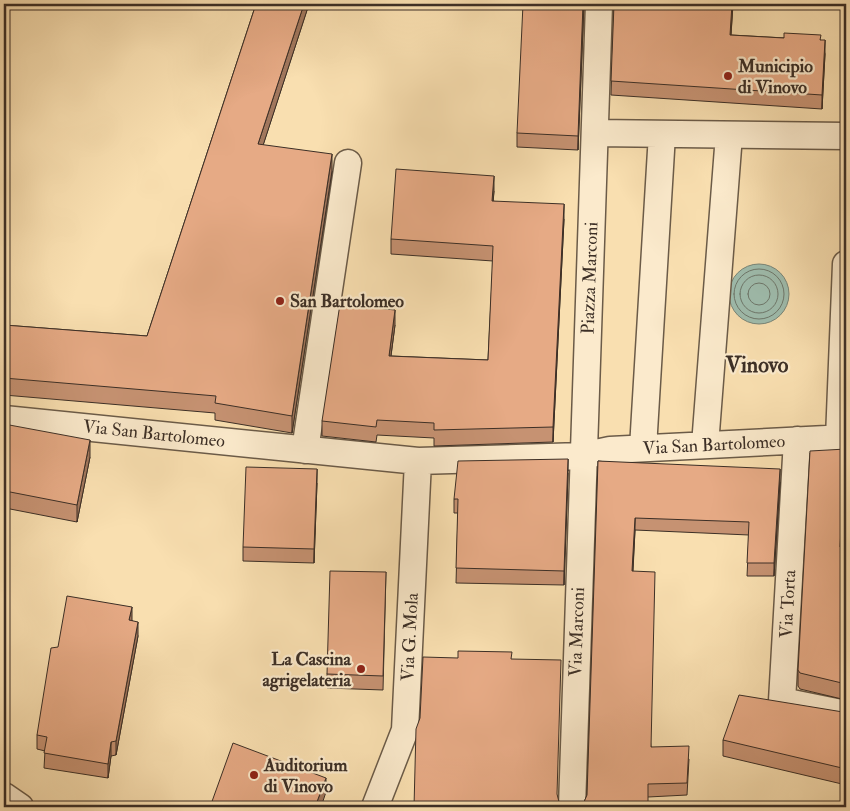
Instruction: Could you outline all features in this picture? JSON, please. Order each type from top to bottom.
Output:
[{"type":"street","name":"Piazza Marconi","points":[[582,456],[600,4]]},
{"type":"street","points":[[596,133],[846,136]]},
{"type":"street","points":[[643,448],[662,134]]},
{"type":"street","points":[[705,445],[729,135]]},
{"type":"street","points":[[305,450],[348,163]]},
{"type":"street","points":[[843,438],[846,264]]},
{"type":"street","name":"Via San Bartolomeo","points":[[4,419],[418,461],[582,456],[610,450],[843,438]]},
{"type":"street","name":"Via Torta","points":[[797,440],[782,701],[846,714]]},
{"type":"street","name":"Via Marconi","points":[[572,807],[582,456]]},
{"type":"street","name":"Via G. Mola","points":[[375,807],[405,730],[418,461]]},
{"type":"street","points":[[4,796],[20,807]]},
{"type":"water","points":[[759,264],[776,269],[784,277],[789,294],[784,311],[776,319],[759,324],[742,319],[734,311],[729,294],[734,277],[742,269]]},
{"type":"building","points":[[256,4],[304,4],[258,144],[332,154],[292,416],[215,403],[216,396],[4,378],[4,325],[147,336]]},
{"type":"building","points":[[523,4],[583,4],[578,136],[517,133]]},
{"type":"building","points":[[614,4],[732,4],[730,35],[784,38],[784,33],[821,35],[820,40],[825,40],[822,95],[611,81]]},
{"type":"building","points":[[396,169],[494,176],[492,201],[564,204],[553,427],[434,430],[434,423],[377,420],[376,427],[322,421],[340,304],[395,310],[389,356],[488,360],[493,246],[391,239]]},
{"type":"building","points":[[4,424],[90,440],[77,505],[5,491],[4,502]]},
{"type":"building","points":[[846,449],[846,494],[843,494],[840,547],[846,548],[846,684],[800,673],[798,670],[810,451]]},
{"type":"building","points":[[568,459],[564,571],[456,568],[458,499],[454,499],[458,461]]},
{"type":"building","points":[[598,461],[780,469],[774,563],[747,563],[749,522],[635,518],[632,571],[655,572],[651,747],[689,746],[687,783],[648,784],[648,807],[579,807],[587,795]]},
{"type":"building","points":[[246,467],[317,469],[314,549],[243,547]]},
{"type":"building","points":[[330,571],[386,572],[383,676],[327,674]]},
{"type":"building","points":[[67,596],[132,607],[129,620],[138,622],[116,741],[111,742],[108,764],[44,753],[47,737],[37,735],[51,648],[58,647]]},
{"type":"building","points":[[458,651],[512,652],[511,659],[561,660],[557,794],[559,802],[565,807],[414,807],[416,729],[420,718],[423,657],[458,658]]},
{"type":"building","points":[[739,695],[846,712],[846,758],[842,768],[723,740]]},
{"type":"building","name":"Auditorium di Vinovo","points":[[233,743],[326,778],[315,807],[210,807]]},
{"type":"place","name":"Municipio di Vinovo","points":[[728,76]]},
{"type":"place","name":"San Bartolomeo","points":[[280,301]]},
{"type":"place","name":"La Cascina agrigelateria","points":[[361,669]]},
{"type":"place","name":"Auditorium di Vinovo","points":[[254,775]]},
{"type":"district","name":"Vinovo","points":[[757,365]]}]
